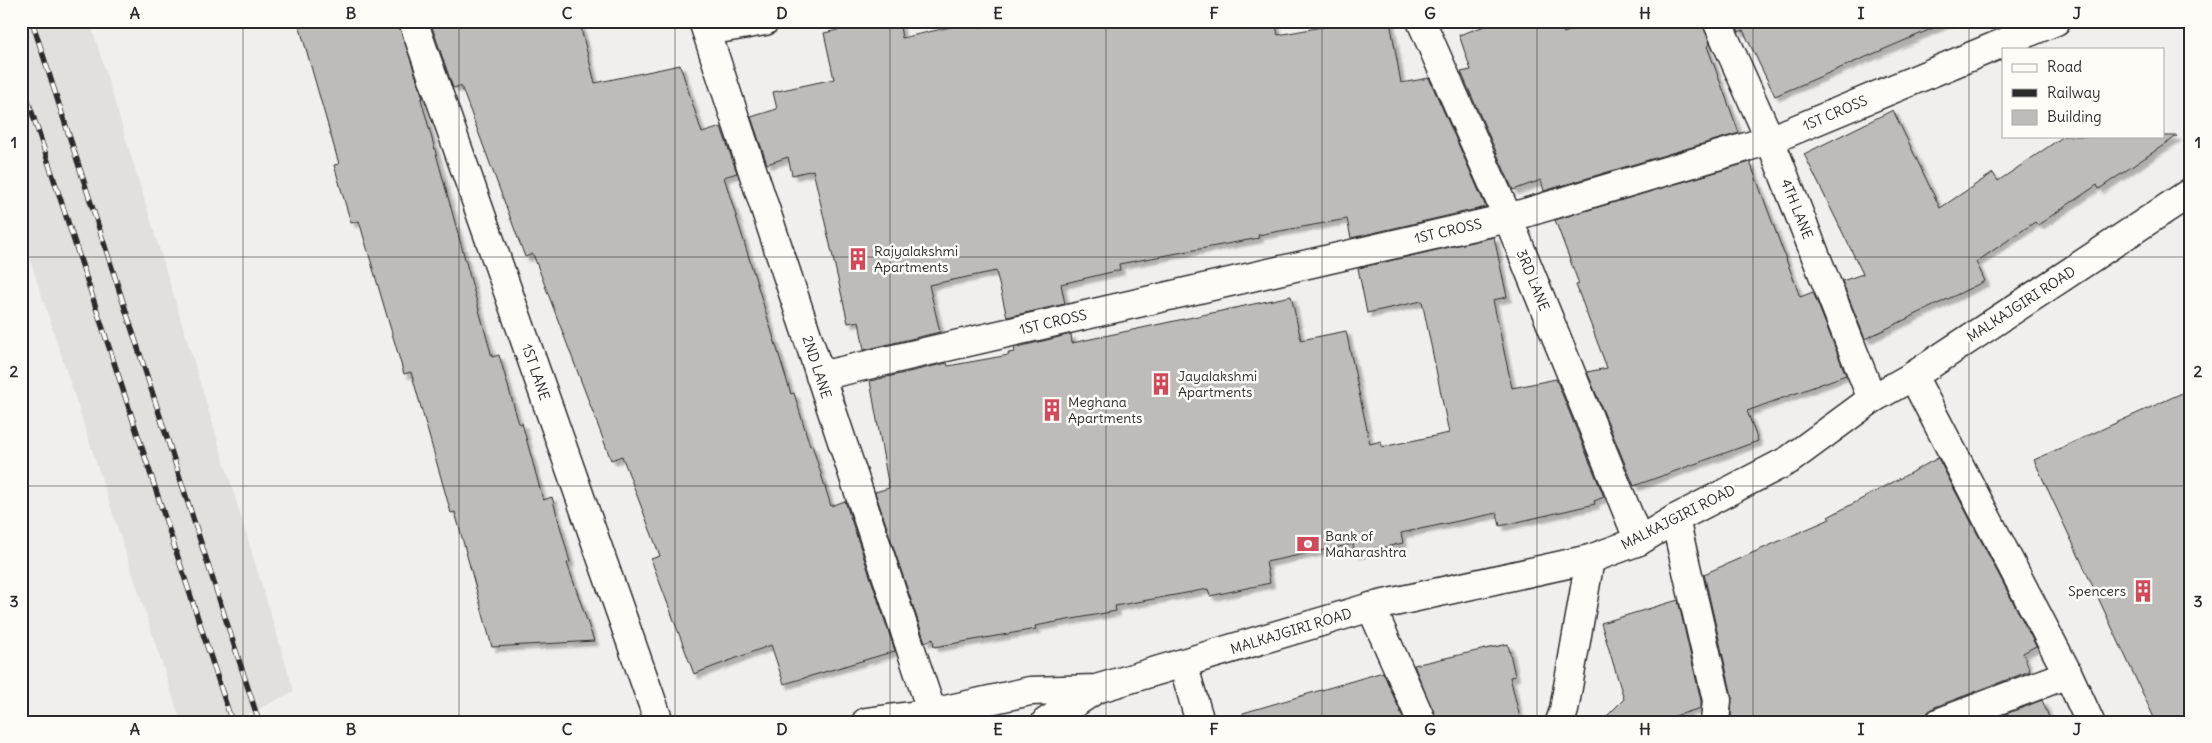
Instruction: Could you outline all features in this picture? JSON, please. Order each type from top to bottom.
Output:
[{"type":"street","name":"1ST LANE","points":[[413,21],[659,722]]},
{"type":"street","points":[[705,26],[765,21]]},
{"type":"street","name":"3RD LANE","points":[[1421,21],[1508,218],[1639,541]]},
{"type":"street","name":"4TH LANE","points":[[1717,21],[1770,140],[1872,399]]},
{"type":"street","name":"1ST CROSS","points":[[820,376],[1508,218],[1770,140],[2056,21]]},
{"type":"street","name":"2ND LANE","points":[[705,26],[932,713]]},
{"type":"street","name":"MALKAJGIRI ROAD","points":[[866,722],[932,713],[1030,691],[1096,689],[1371,607],[1590,559],[1639,541],[1675,519],[1789,460],[1872,399],[1913,376],[2191,192]]},
{"type":"street","points":[[1913,376],[2068,674],[2090,722]]},
{"type":"street","points":[[1675,519],[1717,700],[1715,722]]},
{"type":"street","points":[[1560,722],[1564,710],[1590,559]]},
{"type":"street","points":[[1371,607],[1422,722]]},
{"type":"street","points":[[1183,664],[1200,722]]},
{"type":"street","points":[[1940,722],[2068,674]]},
{"type":"street","name":"MALKAJGIRI ROAD","points":[[1046,722],[1096,689]]},
{"type":"shaded area","points":[[21,21],[90,21],[294,691],[233,722],[181,722],[21,232]]},
{"type":"building","points":[[298,21],[398,21],[423,98],[421,99],[492,357],[499,355],[519,424],[522,423],[543,500],[552,497],[570,562],[567,563],[594,641],[492,647],[455,512],[451,513],[411,372],[404,374],[359,221],[351,223],[334,165],[339,164]]},
{"type":"building","points":[[430,21],[579,21],[595,83],[680,65],[702,133],[721,127],[737,173],[724,177],[791,394],[794,393],[831,506],[845,501],[895,651],[784,684],[771,645],[694,674],[651,559],[660,556],[622,456],[611,460],[533,254],[525,257],[461,86],[453,88]]},
{"type":"building","points":[[877,21],[899,21],[902,38],[977,21],[979,21],[980,27],[1009,21],[1275,21],[1278,35],[1355,21],[1390,21],[1401,83],[1429,78],[1486,207],[1351,238],[1347,219],[1258,235],[1259,238],[1119,264],[1120,270],[1061,284],[1065,304],[1007,317],[996,271],[929,285],[940,332],[864,350],[859,321],[848,323],[813,170],[792,175],[788,157],[767,164],[751,117],[777,109],[773,92],[834,79],[824,33]]},
{"type":"building","points":[[1499,21],[1560,21],[1564,33],[1598,21],[1702,21],[1710,44],[1707,46],[1739,133],[1544,191],[1541,180],[1513,190],[1461,72],[1471,70],[1459,35]]},
{"type":"building","points":[[1734,21],[1950,21],[1775,96],[1743,30],[1739,32]]},
{"type":"building","points":[[1893,110],[1940,208],[1993,173],[1998,181],[2061,138],[2164,138],[2164,136],[2177,136],[2099,189],[2097,185],[2038,225],[2035,222],[1976,262],[1985,281],[1865,339],[1842,281],[1863,274],[1804,154]]},
{"type":"building","points":[[1750,162],[1800,297],[1813,292],[1846,375],[1747,411],[1758,441],[1634,486],[1587,372],[1607,368],[1576,285],[1579,284],[1555,220]]},
{"type":"building","points":[[1494,237],[1507,297],[1493,300],[1512,388],[1556,379],[1604,497],[1594,501],[1595,504],[1500,526],[1497,513],[1401,533],[1403,543],[1355,554],[1353,544],[1266,562],[1270,583],[1210,596],[1208,589],[1115,606],[1116,611],[1035,626],[1036,629],[934,647],[933,639],[925,642],[875,492],[889,488],[870,381],[947,363],[948,366],[1009,355],[1008,353],[1015,352],[1014,348],[1071,334],[1072,343],[1291,296],[1301,340],[1346,331],[1370,444],[1381,441],[1382,447],[1449,433],[1422,301],[1367,313],[1358,268]]},
{"type":"building","name":"Spencers","points":[[2191,389],[2191,722],[2156,722],[2034,460]]},
{"type":"building","points":[[1938,458],[2036,646],[2023,653],[2030,671],[1935,707],[1928,712],[1925,722],[1734,722],[1731,715],[1732,696],[1704,574],[1830,519],[1828,517]]},
{"type":"building","points":[[1678,600],[1701,708],[1655,722],[1601,722],[1624,699],[1601,623]]},
{"type":"building","points":[[1508,644],[1515,676],[1510,677],[1521,722],[1437,722],[1414,665]]},
{"type":"building","points":[[1383,672],[1405,722],[1244,722],[1243,713]]},
{"type":"building","points":[[2042,700],[2051,722],[1985,722]]},
{"type":"railway","points":[[32,21],[259,722]]},
{"type":"railway","points":[[21,79],[232,722]]},
{"type":"place","name":"Rajyalakshmi Apartments","points":[[858,259]]},
{"type":"place","name":"Jayalakshmi Apartments","points":[[1161,384]]},
{"type":"place","name":"Meghana Apartments","points":[[1052,410]]},
{"type":"place","name":"Bank of Maharashtra","points":[[1308,544]]},
{"type":"place","name":"Spencers","points":[[2143,591]]}]
